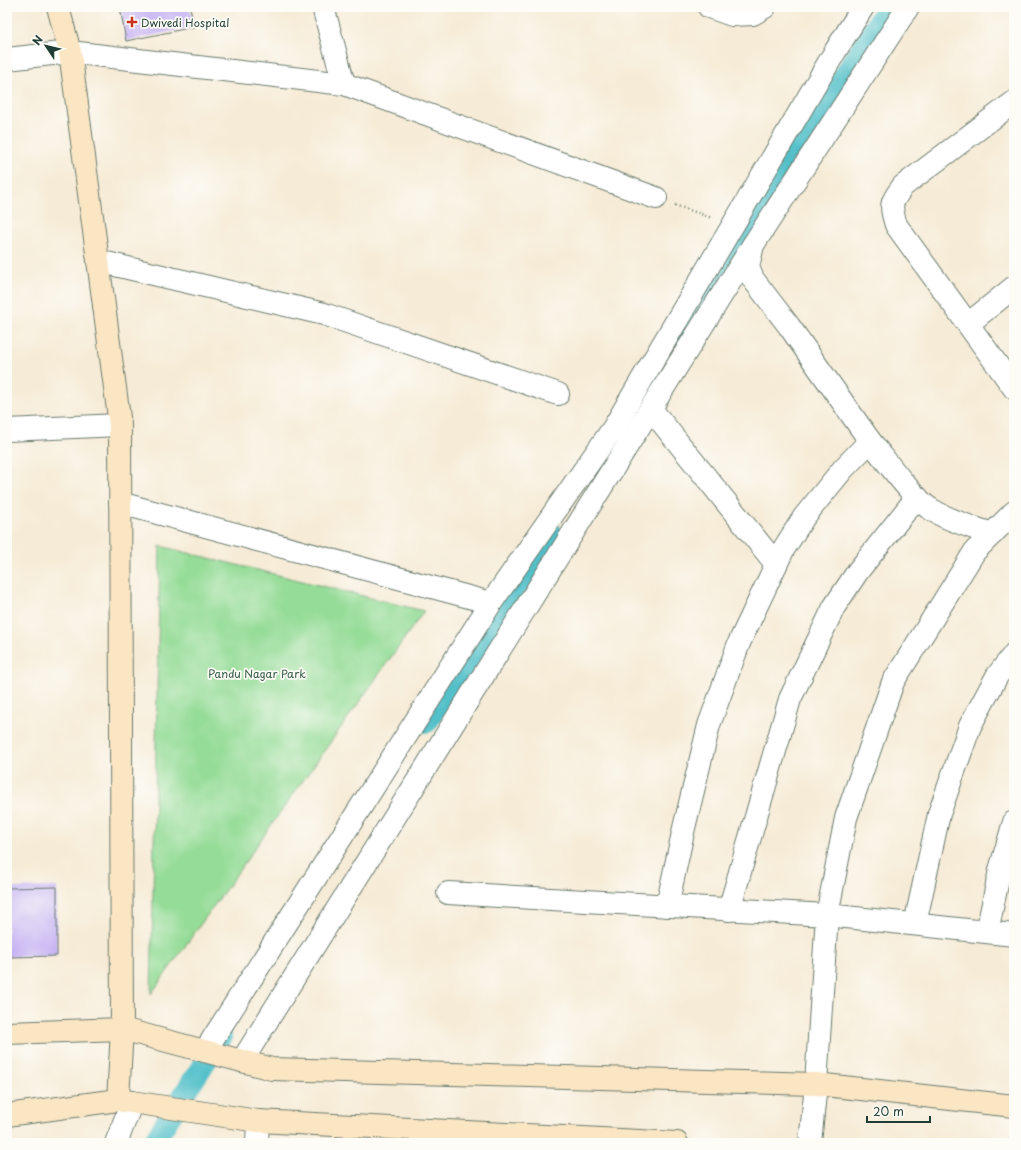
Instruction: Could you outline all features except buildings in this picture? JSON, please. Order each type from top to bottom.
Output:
[{"type":"street","points":[[58,7],[70,52],[120,425],[122,1029],[125,1101],[116,1143]]},
{"type":"street","points":[[323,7],[344,84]]},
{"type":"street","points":[[709,7],[732,15],[753,14],[765,7]]},
{"type":"street","points":[[205,1051],[491,603],[614,427],[836,50],[863,7]]},
{"type":"street","points":[[235,1059],[651,409],[753,245],[908,7]]},
{"type":"street","points":[[7,59],[70,52],[344,84],[656,198]]},
{"type":"street","points":[[1013,384],[896,225],[891,208],[896,196],[903,186],[1014,102]]},
{"type":"street","points":[[753,245],[748,267],[753,279],[789,326],[870,441],[917,497],[931,510],[960,523],[992,534]]},
{"type":"street","points":[[98,261],[324,314],[558,394]]},
{"type":"street","points":[[968,324],[1014,287]]},
{"type":"street","points":[[651,409],[776,564]]},
{"type":"street","points":[[7,430],[120,425]]},
{"type":"street","points":[[667,906],[709,726],[739,643],[783,550],[804,517],[843,469],[870,441]]},
{"type":"street","points":[[729,910],[790,699],[834,607],[858,571],[917,497]]},
{"type":"street","points":[[120,503],[491,603]]},
{"type":"street","points":[[810,1143],[816,1084],[827,915],[846,818],[892,682],[976,552],[1014,512]]},
{"type":"street","points":[[915,924],[939,814],[970,726],[997,676],[1014,654]]},
{"type":"street","points":[[987,932],[1000,870],[1014,822]]},
{"type":"street","points":[[448,893],[827,915],[1014,935]]},
{"type":"street","points":[[7,1033],[122,1029],[272,1069],[816,1084],[1014,1106]]},
{"type":"street","points":[[7,1115],[125,1101],[258,1121],[677,1143]]},
{"type":"street","points":[[257,1143],[258,1121]]},
{"type":"path","points":[[656,198],[733,225]]},
{"type":"green space","name":"Pandu Nagar Park","points":[[160,546],[424,611],[151,994]]},
{"type":"waterway","points":[[679,335],[888,7]]},
{"type":"waterway","points":[[427,722],[552,534]]},
{"type":"waterway","points":[[153,1143],[221,1037]]},
{"type":"place","name":"Dwivedi Hospital","points":[[132,22]]}]
